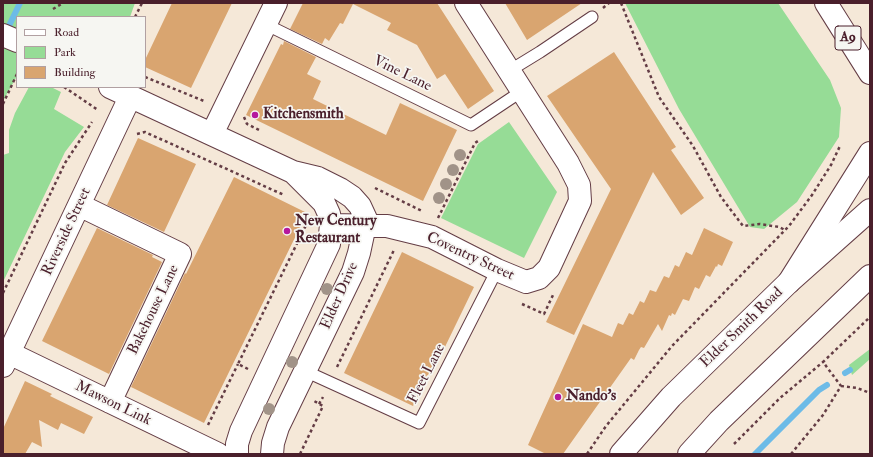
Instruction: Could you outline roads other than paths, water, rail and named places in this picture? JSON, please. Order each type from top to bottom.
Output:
[{"type":"main road","points":[[212,134],[276,3]]},
{"type":"main road","name":"Coventry Street","points":[[331,225],[387,226],[432,237],[497,270],[526,282],[539,278],[549,268],[580,201],[579,185],[568,164],[466,3]]},
{"type":"main road","name":"A9","points":[[826,3],[870,73]]},
{"type":"main road","points":[[3,35],[16,41]]},
{"type":"main road","name":"Elder Drive","points":[[112,88],[293,172],[318,178],[340,189],[352,197],[360,206],[366,219],[359,253],[353,272],[275,433],[269,453]]},
{"type":"main road","name":"Riverside Street","points":[[6,360],[130,97]]},
{"type":"main road","points":[[788,282],[870,153]]},
{"type":"main road","name":"Elder Drive","points":[[237,454],[237,444],[241,432],[329,244],[331,225],[329,214],[324,203],[293,172]]},
{"type":"main road","name":"Bakehouse Lane","points":[[79,205],[180,254],[110,402]]},
{"type":"main road","name":"Elder Smith Road","points":[[621,454],[671,396],[788,282],[870,210]]},
{"type":"main road","points":[[689,454],[719,421],[870,276]]},
{"type":"main road","name":"Mawson Link","points":[[6,360],[110,402],[218,454]]},
{"type":"lane","points":[[509,70],[540,52],[592,16]]},
{"type":"lane","name":"Vine Lane","points":[[265,24],[471,125],[522,91]]},
{"type":"lane","name":"Fleet Lane","points":[[305,371],[419,423],[497,270]]},
{"type":"waterway","points":[[6,32],[20,3]]},
{"type":"waterway","points":[[845,373],[850,370]]},
{"type":"waterway","points":[[755,454],[819,390],[827,385]]},
{"type":"place","name":"Kitchensmith","points":[[255,115]]},
{"type":"place","name":"New Century Restaurant","points":[[287,231]]},
{"type":"place","name":"Nando's","points":[[558,397]]}]
